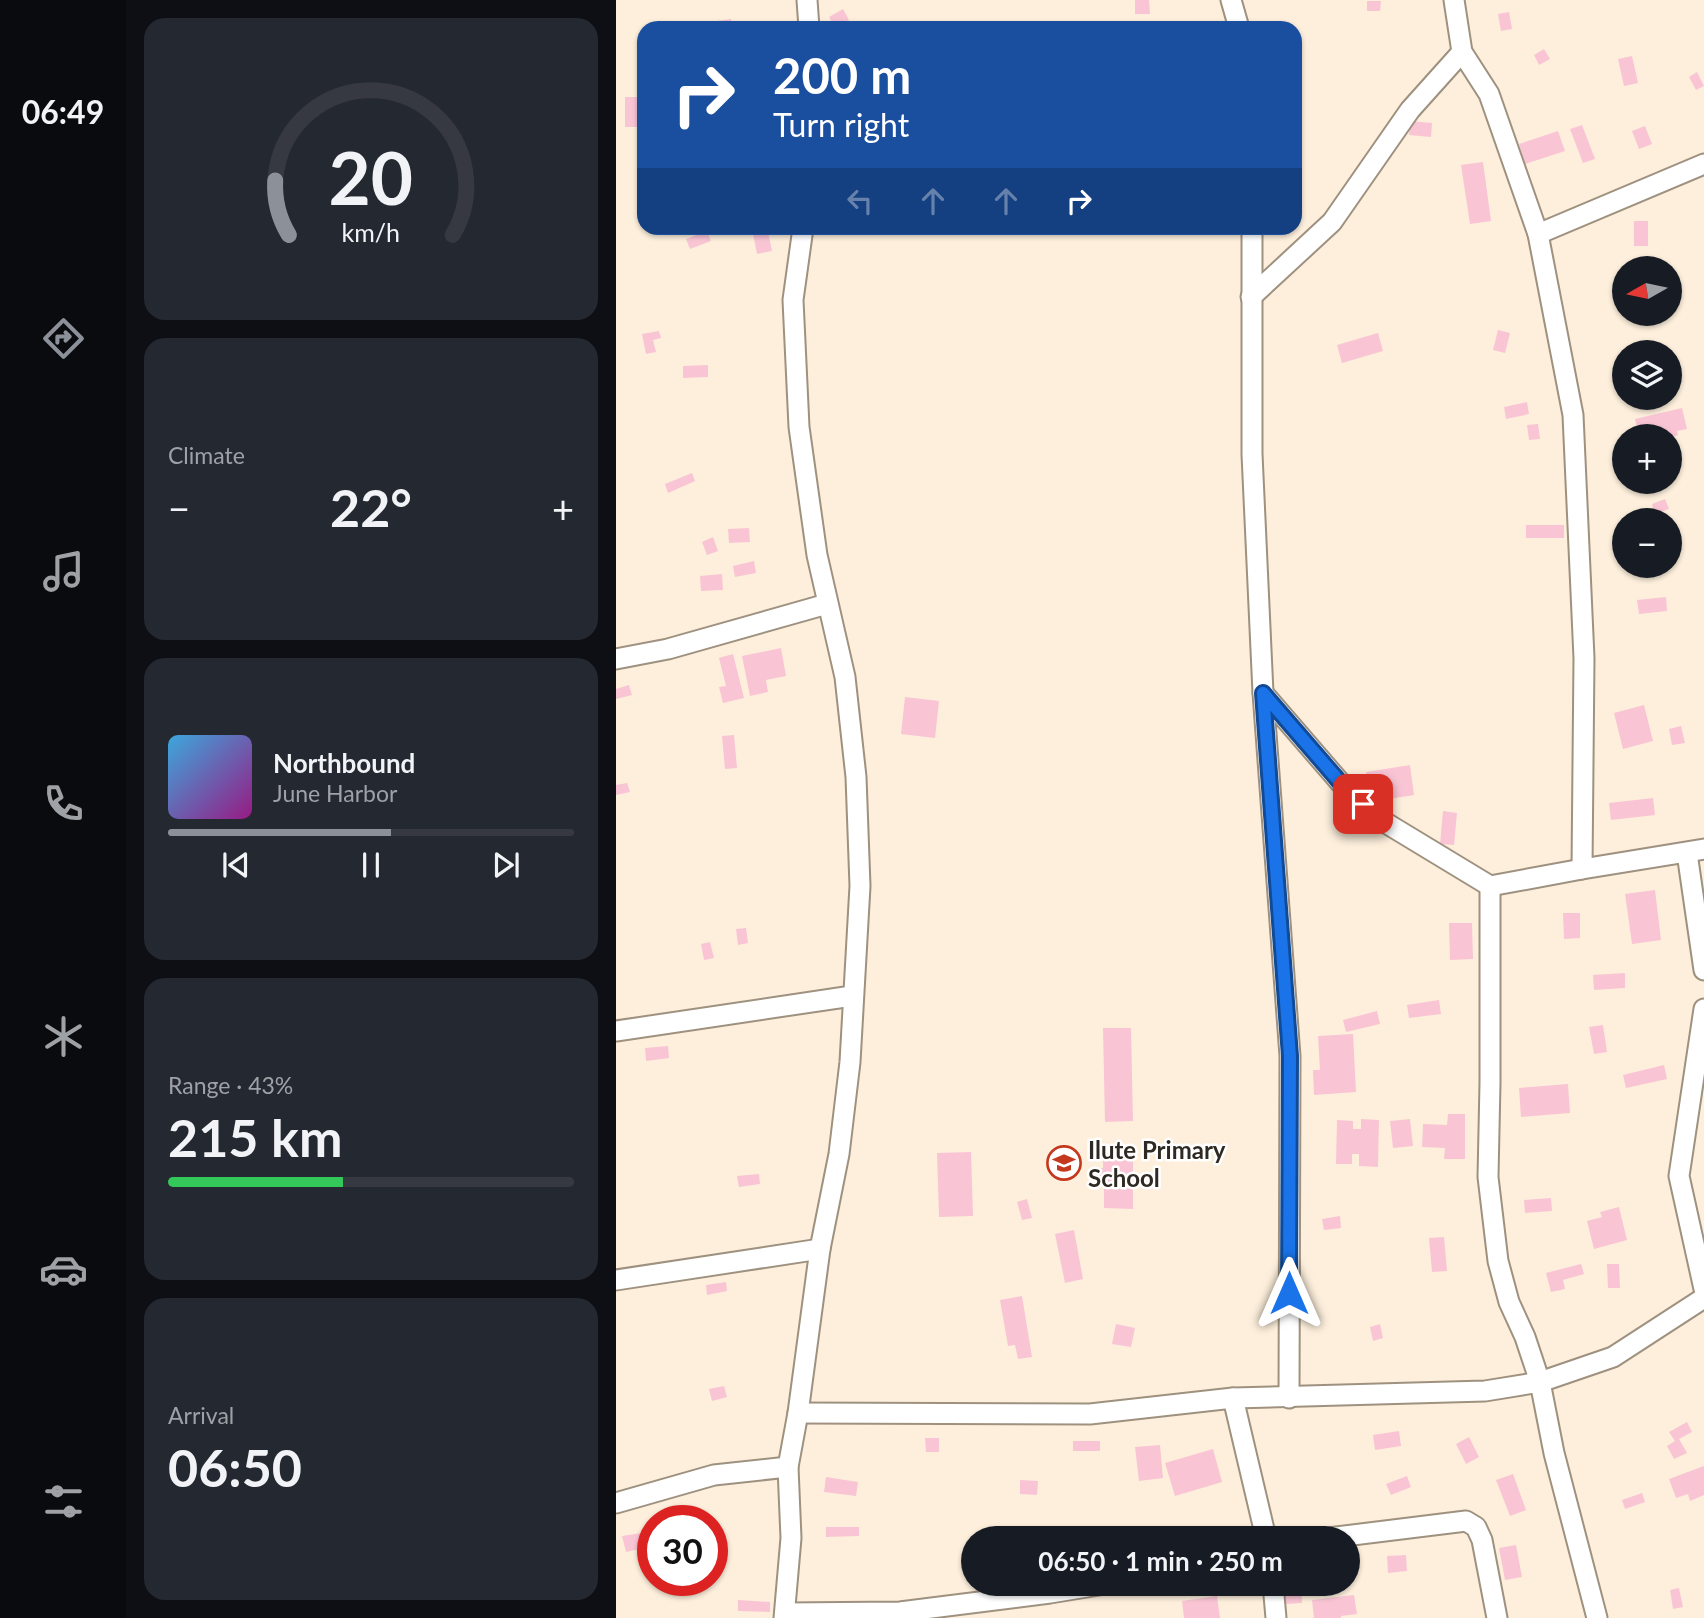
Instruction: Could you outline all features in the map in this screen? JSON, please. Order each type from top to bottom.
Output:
[{"type":"street","points":[[807,0],[808,21]]},
{"type":"street","points":[[1231,0],[1237,21]]},
{"type":"street","points":[[1454,0],[1462,52],[1489,94],[1538,233],[1573,415],[1584,658],[1582,869]]},
{"type":"street","points":[[1251,297],[1332,222],[1410,110],[1462,52]]},
{"type":"street","points":[[1538,233],[1704,164]]},
{"type":"street","points":[[802,235],[793,300],[799,427],[817,555],[845,677],[856,777],[860,886],[850,1062],[841,1141],[820,1249],[788,1467],[792,1538],[784,1616],[900,1612],[1026,1596]]},
{"type":"street","points":[[1252,235],[1252,454],[1263,693],[1290,1056],[1289,1398]]},
{"type":"street","points":[[616,659],[668,649],[827,604]]},
{"type":"street","points":[[1263,693],[1345,788],[1381,820],[1490,886],[1695,851],[1704,970]]},
{"type":"street","points":[[1490,886],[1488,1177],[1498,1261],[1508,1302],[1525,1337],[1540,1382],[1554,1453],[1597,1618]]},
{"type":"street","points":[[616,1031],[852,996]]},
{"type":"street","points":[[1704,1009],[1679,1176],[1704,1289]]},
{"type":"street","points":[[616,1280],[820,1249]]},
{"type":"street","points":[[798,1413],[1090,1414],[1233,1398],[1485,1391],[1540,1382],[1613,1357],[1704,1298]]},
{"type":"street","points":[[1233,1398],[1263,1526]]},
{"type":"street","points":[[616,1503],[714,1475],[788,1467]]},
{"type":"street","points":[[1360,1534],[1466,1521],[1476,1527],[1482,1540],[1497,1618]]},
{"type":"street","points":[[1274,1596],[1276,1618]]},
{"type":"building","points":[[1135,0],[1149,0],[1150,14],[1135,14]]},
{"type":"building","points":[[1367,1],[1381,1],[1380,11],[1367,11]]},
{"type":"building","points":[[843,9],[849,20],[831,21],[829,17]]},
{"type":"building","points":[[1509,12],[1512,29],[1501,31],[1498,14]]},
{"type":"building","points":[[1544,49],[1550,59],[1539,65],[1534,55]]},
{"type":"building","points":[[1632,56],[1638,83],[1624,86],[1618,59]]},
{"type":"building","points":[[1697,72],[1704,86],[1696,90],[1689,77]]},
{"type":"building","points":[[625,97],[637,97],[637,127],[625,127]]},
{"type":"building","points":[[1410,121],[1432,123],[1431,137],[1409,135]]},
{"type":"building","points":[[1582,125],[1595,159],[1583,163],[1570,129]]},
{"type":"building","points":[[1645,126],[1652,144],[1639,149],[1632,131]]},
{"type":"building","points":[[1558,131],[1565,151],[1525,164],[1519,144]]},
{"type":"building","points":[[1483,162],[1491,221],[1470,224],[1461,165]]},
{"type":"building","points":[[1634,221],[1648,221],[1648,246],[1634,246]]},
{"type":"building","points":[[696,235],[709,235],[711,241],[690,249],[686,239]]},
{"type":"building","points":[[753,235],[769,235],[772,251],[757,254]]},
{"type":"building","points":[[1498,330],[1510,333],[1505,353],[1493,350]]},
{"type":"building","points":[[659,331],[661,338],[653,340],[656,352],[646,354],[642,334]]},
{"type":"building","points":[[1378,333],[1383,351],[1342,363],[1337,345]]},
{"type":"building","points":[[708,365],[708,377],[683,378],[683,366]]},
{"type":"building","points":[[1527,402],[1529,414],[1506,419],[1504,407]]},
{"type":"building","points":[[1682,408],[1687,429],[1682,430],[1682,424],[1636,424],[1635,419]]},
{"type":"building","points":[[1538,424],[1540,439],[1529,440],[1527,425]]},
{"type":"building","points":[[692,473],[695,481],[668,493],[665,484]]},
{"type":"building","points":[[1665,499],[1669,508],[1653,508],[1652,504]]},
{"type":"building","points":[[1526,525],[1564,525],[1564,538],[1526,538]]},
{"type":"building","points":[[749,528],[750,542],[729,543],[728,529]]},
{"type":"building","points":[[713,537],[718,551],[707,555],[702,542]]},
{"type":"building","points":[[754,561],[756,573],[735,577],[733,566]]},
{"type":"building","points":[[722,574],[723,590],[701,591],[700,576]]},
{"type":"building","points":[[1666,597],[1667,611],[1639,614],[1637,600]]},
{"type":"building","points":[[781,648],[786,676],[766,680],[768,692],[750,696],[742,656]]},
{"type":"building","points":[[733,654],[744,698],[723,703],[719,687],[726,686],[719,658]]},
{"type":"building","points":[[629,685],[632,695],[616,699],[616,689]]},
{"type":"building","points":[[905,697],[939,701],[935,738],[901,734]]},
{"type":"building","points":[[1644,705],[1653,741],[1623,749],[1614,713]]},
{"type":"building","points":[[1681,726],[1685,743],[1672,745],[1669,729]]},
{"type":"building","points":[[734,735],[737,768],[725,769],[722,736]]},
{"type":"building","points":[[1410,765],[1414,795],[1370,802],[1366,772]]},
{"type":"building","points":[[627,783],[630,792],[616,795],[616,785]]},
{"type":"building","points":[[1653,798],[1655,815],[1611,820],[1609,803]]},
{"type":"building","points":[[1443,811],[1457,813],[1454,845],[1440,844]]},
{"type":"building","points":[[1655,890],[1661,940],[1632,944],[1625,894]]},
{"type":"building","points":[[1563,913],[1580,913],[1580,938],[1564,939]]},
{"type":"building","points":[[1449,923],[1472,923],[1473,959],[1450,960]]},
{"type":"building","points":[[746,928],[748,943],[738,945],[736,929]]},
{"type":"building","points":[[710,942],[714,958],[704,960],[701,944]]},
{"type":"building","points":[[1625,973],[1625,988],[1594,990],[1593,975]]},
{"type":"building","points":[[1439,1000],[1441,1014],[1409,1018],[1407,1005]]},
{"type":"building","points":[[1377,1011],[1380,1024],[1346,1032],[1343,1020]]},
{"type":"building","points":[[1603,1025],[1607,1052],[1594,1054],[1589,1027]]},
{"type":"building","points":[[1103,1028],[1131,1028],[1133,1121],[1105,1122]]},
{"type":"building","points":[[1353,1034],[1356,1092],[1314,1095],[1313,1070],[1320,1070],[1318,1036]]},
{"type":"building","points":[[668,1046],[669,1058],[646,1061],[645,1048]]},
{"type":"building","points":[[1664,1065],[1667,1079],[1626,1088],[1623,1075]]},
{"type":"building","points":[[1568,1084],[1570,1113],[1521,1117],[1519,1088]]},
{"type":"building","points":[[1448,1114],[1465,1114],[1465,1159],[1444,1159],[1445,1148],[1422,1147],[1423,1124],[1447,1125]]},
{"type":"building","points":[[1361,1119],[1379,1120],[1378,1167],[1359,1166],[1359,1154],[1352,1154],[1352,1164],[1336,1164],[1337,1120],[1353,1121],[1353,1129],[1361,1129]]},
{"type":"building","points":[[1410,1119],[1413,1146],[1393,1148],[1390,1121]]},
{"type":"building","points":[[1103,1146],[1133,1146],[1133,1209],[1104,1208],[1104,1186],[1096,1186],[1097,1168],[1103,1168]]},
{"type":"building","points":[[971,1152],[973,1216],[939,1217],[937,1153]]},
{"type":"building","points":[[759,1174],[760,1184],[739,1187],[737,1176]]},
{"type":"building","points":[[1551,1198],[1552,1211],[1525,1213],[1524,1200]]},
{"type":"building","points":[[1027,1199],[1032,1218],[1022,1220],[1017,1202]]},
{"type":"building","points":[[1619,1207],[1627,1240],[1594,1249],[1587,1221],[1602,1217],[1600,1212]]},
{"type":"building","points":[[1340,1216],[1341,1228],[1324,1230],[1322,1219]]},
{"type":"building","points":[[1074,1230],[1083,1279],[1065,1283],[1055,1234]]},
{"type":"building","points":[[1444,1237],[1447,1271],[1432,1272],[1429,1238]]},
{"type":"building","points":[[1581,1264],[1584,1274],[1563,1280],[1565,1289],[1551,1292],[1546,1273]]},
{"type":"building","points":[[1607,1264],[1619,1264],[1620,1288],[1608,1288]]},
{"type":"building","points":[[726,1282],[727,1291],[707,1295],[706,1285]]},
{"type":"building","points":[[1022,1296],[1032,1357],[1018,1359],[1015,1345],[1008,1346],[1000,1300]]},
{"type":"building","points":[[1116,1324],[1135,1328],[1131,1347],[1112,1344]]},
{"type":"building","points":[[1380,1324],[1383,1338],[1373,1341],[1370,1327]]},
{"type":"building","points":[[724,1386],[727,1397],[712,1401],[709,1389]]},
{"type":"building","points":[[1687,1422],[1692,1432],[1679,1439],[1687,1453],[1674,1459],[1667,1446],[1675,1441],[1669,1432]]},
{"type":"building","points":[[1399,1431],[1401,1446],[1375,1450],[1373,1435]]},
{"type":"building","points":[[1469,1437],[1479,1457],[1466,1464],[1456,1444]]},
{"type":"building","points":[[925,1438],[939,1438],[939,1452],[926,1452]]},
{"type":"building","points":[[1073,1441],[1100,1441],[1100,1451],[1073,1451]]},
{"type":"building","points":[[1160,1445],[1163,1478],[1139,1481],[1135,1447]]},
{"type":"building","points":[[1213,1449],[1222,1482],[1175,1496],[1165,1463]]},
{"type":"building","points":[[1704,1466],[1704,1495],[1690,1501],[1688,1494],[1676,1498],[1669,1479]]},
{"type":"building","points":[[1513,1474],[1526,1510],[1510,1516],[1496,1480]]},
{"type":"building","points":[[1407,1476],[1411,1487],[1391,1495],[1386,1484]]},
{"type":"building","points":[[826,1477],[858,1482],[856,1496],[824,1492]]},
{"type":"building","points":[[1020,1480],[1038,1481],[1037,1495],[1020,1494]]},
{"type":"building","points":[[1642,1493],[1645,1502],[1625,1509],[1622,1500]]},
{"type":"building","points":[[826,1527],[859,1527],[859,1536],[826,1537]]},
{"type":"building","points":[[637,1534],[637,1550],[626,1552],[622,1536]]},
{"type":"building","points":[[1516,1545],[1522,1577],[1505,1580],[1499,1548]]},
{"type":"building","points":[[1406,1555],[1407,1571],[1388,1573],[1387,1556]]},
{"type":"building","points":[[1679,1588],[1683,1607],[1673,1609],[1670,1590]]},
{"type":"building","points":[[1217,1596],[1220,1618],[1184,1618],[1182,1601]]},
{"type":"building","points":[[1285,1596],[1302,1596],[1302,1603],[1286,1604]]},
{"type":"building","points":[[1354,1596],[1357,1614],[1341,1618],[1314,1618],[1312,1600]]},
{"type":"building","points":[[738,1600],[770,1602],[770,1612],[738,1611]]},
{"type":"place","name":"Ilute Primary School","points":[[1064,1163]]},
{"type":"route","points":[[1289,1293],[1290,1056],[1263,693],[1345,788],[1363,804]]}]
